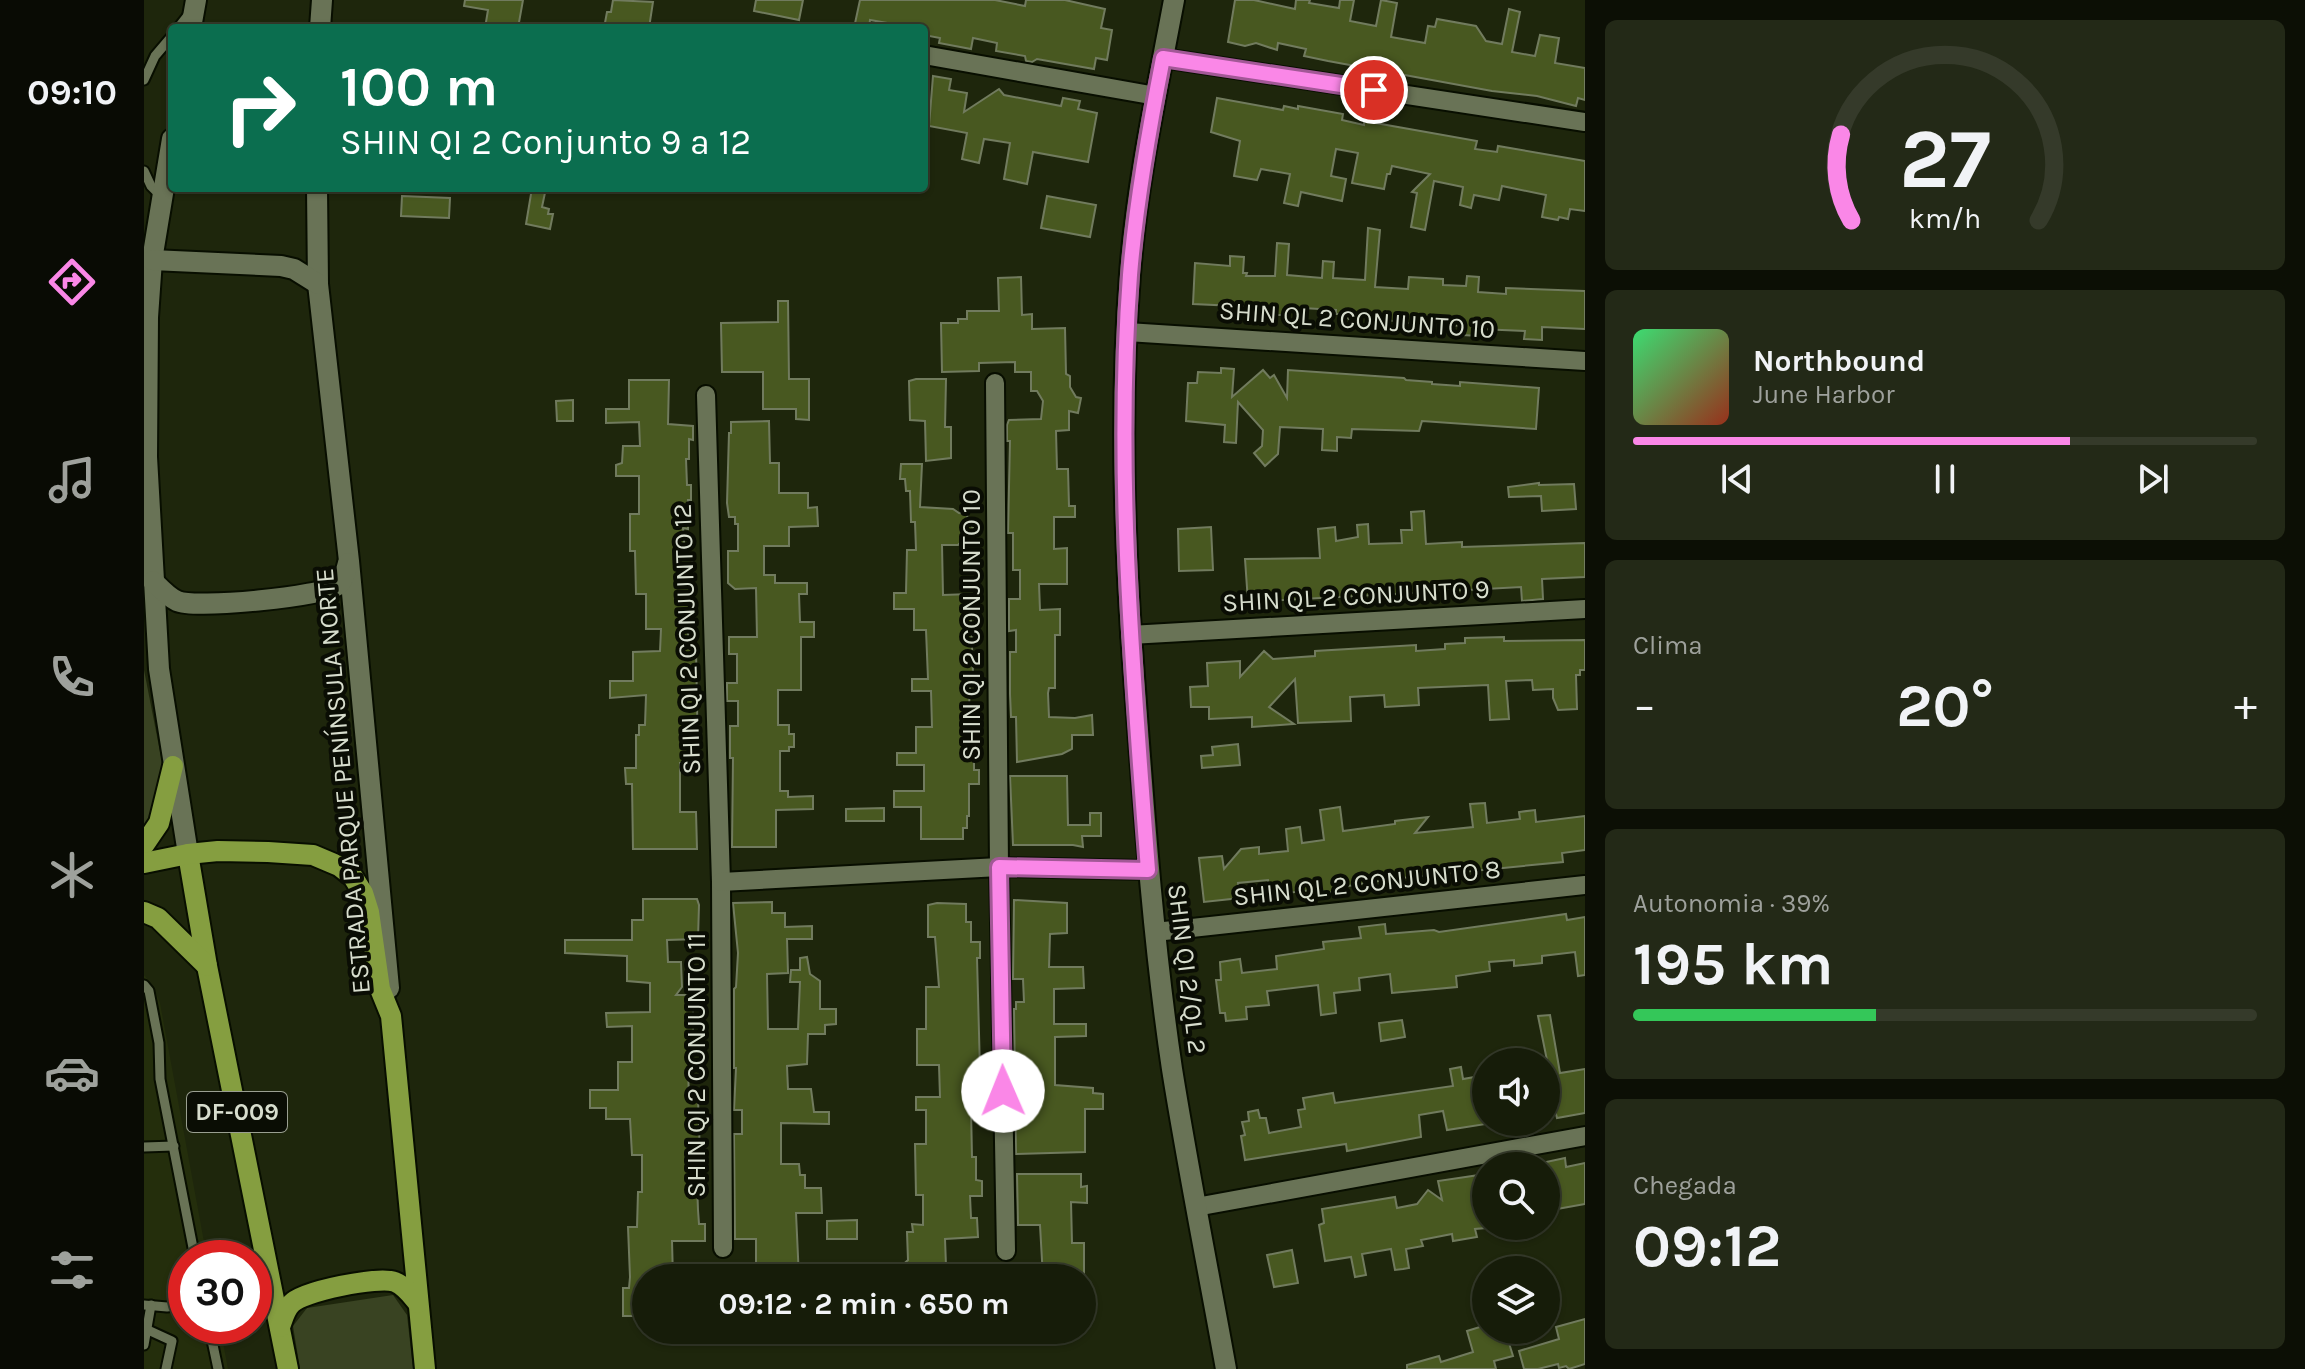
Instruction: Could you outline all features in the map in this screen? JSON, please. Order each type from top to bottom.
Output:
[{"type":"main road","points":[[320,24],[322,0]]},
{"type":"main road","name":"SHIN QI 2/QL 2","points":[[1174,0],[1135,222],[1127,332],[1125,479],[1130,635],[1148,870],[1172,1067],[1226,1369]]},
{"type":"main road","points":[[192,24],[196,2]]},
{"type":"main road","name":"DF-009","points":[[168,163],[148,259],[146,314],[147,457],[159,669],[207,966],[288,1369]]},
{"type":"main road","name":"ESTRADA PARQUE PENÍNSULA NORTE","points":[[317,192],[318,284],[349,561],[425,1369]]},
{"type":"main road","points":[[144,235],[161,204]]},
{"type":"main road","points":[[148,259],[281,266],[294,269],[318,284]]},
{"type":"main road","points":[[153,581],[169,597],[190,604],[262,600],[326,591],[343,580],[349,561]]},
{"type":"main road","points":[[144,845],[159,823],[173,766]]},
{"type":"main road","points":[[144,863],[218,851],[313,855],[339,866],[353,877],[363,893],[369,912],[380,989],[391,1016]]},
{"type":"main road","points":[[144,912],[158,918],[207,966]]},
{"type":"main road","points":[[280,1327],[291,1303],[304,1294],[378,1280],[394,1281],[418,1303]]},
{"type":"street","points":[[928,56],[1156,96]]},
{"type":"street","points":[[1163,58],[1585,122]]},
{"type":"street","name":"SHIN QL 2 CONJUNTO 10","points":[[1127,332],[1585,361]]},
{"type":"street","name":"SHIN QI 2 CONJUNTO 10","points":[[995,383],[1006,1251]]},
{"type":"street","name":"SHIN QI 2 CONJUNTO 12","points":[[706,395],[721,882]]},
{"type":"street","name":"SHIN QL 2 CONJUNTO 9","points":[[1130,635],[1585,609]]},
{"type":"street","points":[[721,882],[999,867],[1148,870]]},
{"type":"street","name":"SHIN QI 2 CONJUNTO 11","points":[[721,882],[723,1248]]},
{"type":"street","name":"SHIN QL 2 CONJUNTO 8","points":[[1155,932],[1585,885]]},
{"type":"street","points":[[1196,1207],[1585,1136]]},
{"type":"lane","points":[[181,24],[196,2]]},
{"type":"lane","points":[[144,80],[155,56],[168,41]]},
{"type":"lane","points":[[144,171],[161,204]]},
{"type":"lane","points":[[144,985],[149,991],[159,1043],[160,1079],[192,1240]]},
{"type":"lane","points":[[144,1147],[174,1146]]},
{"type":"lane","points":[[144,1345],[148,1305],[167,1307]]},
{"type":"lane","points":[[147,1324],[167,1307]]},
{"type":"lane","points":[[147,1324],[172,1341],[166,1369]]},
{"type":"lane","points":[[213,1344],[218,1369]]},
{"type":"shaded area","points":[[144,670],[163,767],[154,810],[144,830]]},
{"type":"shaded area","points":[[144,975],[160,1003],[204,1240],[168,1240],[168,1344],[223,1344],[228,1369],[144,1369]]},
{"type":"shaded area","points":[[393,1295],[407,1315],[413,1369],[300,1369],[293,1326],[307,1308]]},
{"type":"building","points":[[465,0],[523,0],[519,24],[486,24],[488,10],[464,6]]},
{"type":"building","points":[[613,0],[653,2],[650,24],[605,24],[607,12],[611,12]]},
{"type":"building","points":[[756,0],[803,0],[799,20],[754,11]]},
{"type":"building","points":[[860,0],[995,0],[1025,6],[1026,0],[1065,0],[1105,9],[1101,28],[1112,30],[1107,60],[1096,58],[1094,69],[1037,59],[1026,61],[1025,56],[996,51],[997,43],[973,38],[971,49],[939,43],[940,38],[928,36],[928,24],[870,20],[870,24],[855,24]]},
{"type":"building","points":[[1235,0],[1254,0],[1295,9],[1296,0],[1310,0],[1309,3],[1339,8],[1340,0],[1354,0],[1350,21],[1376,26],[1381,0],[1397,3],[1391,37],[1425,43],[1428,26],[1435,27],[1437,19],[1476,26],[1486,41],[1502,44],[1509,9],[1520,12],[1512,52],[1535,56],[1540,35],[1559,38],[1555,63],[1585,68],[1585,100],[1578,98],[1576,106],[1537,96],[1492,91],[1304,56],[1306,49],[1278,43],[1277,50],[1256,43],[1245,46],[1228,42]]},
{"type":"building","points":[[933,76],[951,79],[949,90],[967,93],[964,112],[999,89],[1004,95],[1061,106],[1063,98],[1080,101],[1078,109],[1097,113],[1088,162],[1033,152],[1027,184],[1004,179],[1010,143],[984,139],[979,163],[962,159],[967,133],[929,126]]},
{"type":"building","points":[[1217,98],[1283,110],[1284,106],[1298,109],[1298,106],[1343,114],[1342,120],[1364,125],[1364,121],[1477,141],[1475,149],[1497,152],[1498,146],[1585,161],[1585,211],[1570,209],[1568,219],[1542,217],[1546,195],[1502,186],[1499,200],[1474,195],[1471,208],[1460,205],[1463,187],[1434,181],[1425,230],[1411,227],[1417,193],[1412,192],[1430,174],[1392,166],[1384,189],[1352,183],[1358,153],[1336,149],[1331,176],[1346,179],[1342,201],[1301,192],[1298,206],[1284,203],[1290,174],[1261,169],[1257,180],[1234,176],[1240,141],[1211,132]]},
{"type":"building","points":[[531,192],[545,192],[542,207],[549,209],[548,214],[553,214],[550,229],[526,224]]},
{"type":"building","points":[[402,196],[450,198],[449,218],[401,216]]},
{"type":"building","points":[[1047,196],[1096,205],[1090,237],[1041,228]]},
{"type":"building","points":[[1368,228],[1380,230],[1375,287],[1408,289],[1409,277],[1443,279],[1443,285],[1466,286],[1467,276],[1479,277],[1478,292],[1506,294],[1506,288],[1585,291],[1585,329],[1542,327],[1542,340],[1524,339],[1525,331],[1479,329],[1478,336],[1463,335],[1464,326],[1446,325],[1446,317],[1417,316],[1416,324],[1359,315],[1351,321],[1343,314],[1336,314],[1336,310],[1286,307],[1286,315],[1270,315],[1256,314],[1257,307],[1193,304],[1195,263],[1230,266],[1230,256],[1244,257],[1243,273],[1247,273],[1246,276],[1275,276],[1277,243],[1289,244],[1287,275],[1322,278],[1323,261],[1334,262],[1333,278],[1365,280]]},
{"type":"building","points":[[1021,277],[1022,315],[1032,314],[1032,329],[1065,328],[1066,374],[1070,376],[1070,387],[1076,397],[1081,398],[1078,413],[1069,411],[1069,430],[1056,431],[1057,469],[1068,469],[1069,506],[1075,506],[1075,517],[1054,517],[1054,549],[1067,548],[1067,584],[1039,584],[1040,610],[1060,609],[1060,635],[1055,635],[1055,688],[1049,688],[1048,693],[1049,717],[1092,715],[1093,735],[1072,735],[1072,749],[1062,754],[1017,762],[1016,717],[1011,717],[1010,694],[1010,652],[1016,652],[1016,630],[1009,631],[1009,599],[1020,599],[1020,570],[1013,570],[1013,533],[1008,533],[1010,441],[1007,441],[1007,425],[1009,420],[1041,419],[1043,401],[1037,391],[1031,391],[1031,372],[1015,372],[1015,362],[979,363],[979,371],[942,372],[941,323],[958,323],[958,319],[967,319],[967,311],[999,311],[998,278]]},
{"type":"building","points":[[778,301],[788,301],[789,379],[809,379],[809,420],[796,419],[796,409],[763,409],[763,372],[722,372],[721,323],[778,322]]},
{"type":"building","points":[[1221,368],[1234,369],[1232,397],[1263,370],[1270,378],[1274,375],[1287,398],[1288,370],[1404,378],[1432,384],[1460,386],[1460,382],[1539,388],[1536,429],[1422,421],[1419,431],[1352,429],[1351,438],[1337,437],[1337,451],[1322,450],[1323,429],[1280,427],[1278,454],[1265,466],[1254,453],[1262,446],[1263,430],[1238,402],[1236,443],[1224,442],[1225,425],[1186,421],[1188,383],[1197,383],[1198,372],[1221,373]]},
{"type":"building","points":[[946,379],[945,427],[951,427],[951,458],[926,461],[925,421],[910,420],[909,381]]},
{"type":"building","points":[[629,380],[669,380],[668,424],[693,426],[693,440],[689,439],[689,459],[686,459],[691,500],[688,500],[688,529],[683,528],[684,556],[692,555],[694,615],[688,615],[688,639],[689,649],[696,649],[698,759],[685,759],[685,763],[680,763],[680,812],[696,812],[697,849],[633,849],[632,784],[626,784],[625,768],[636,768],[636,735],[639,735],[639,725],[645,725],[646,695],[610,698],[610,681],[633,681],[633,652],[660,651],[661,629],[646,629],[646,594],[636,594],[635,551],[630,551],[630,514],[639,514],[639,476],[616,476],[616,465],[622,463],[623,446],[640,446],[639,422],[606,423],[606,409],[629,409]]},
{"type":"building","points":[[573,400],[573,421],[557,421],[556,401]]},
{"type":"building","points":[[769,421],[770,463],[779,463],[779,493],[808,493],[808,508],[817,507],[818,526],[789,527],[789,546],[764,546],[764,575],[775,575],[775,583],[807,583],[807,594],[799,594],[800,622],[814,622],[814,637],[801,637],[801,690],[778,690],[778,725],[789,725],[789,734],[794,734],[794,747],[789,747],[789,751],[780,751],[780,791],[788,791],[788,797],[813,796],[813,809],[776,810],[776,847],[732,847],[733,758],[730,758],[730,726],[738,726],[738,701],[727,701],[727,683],[737,683],[737,654],[729,654],[729,637],[757,637],[756,588],[735,589],[728,583],[728,551],[738,551],[738,524],[735,524],[735,517],[729,517],[727,503],[729,433],[731,422]]},
{"type":"building","points":[[901,464],[922,464],[920,507],[953,509],[967,514],[968,522],[974,529],[958,545],[942,545],[943,595],[970,594],[973,673],[970,678],[968,745],[974,744],[974,770],[979,770],[979,784],[969,784],[969,816],[967,828],[963,828],[963,839],[921,839],[921,807],[894,807],[894,791],[924,791],[924,765],[897,765],[897,753],[916,753],[916,727],[932,727],[931,691],[912,691],[912,679],[928,679],[926,630],[914,630],[914,609],[894,609],[894,593],[906,593],[907,550],[916,550],[910,491],[906,491],[905,479],[900,479]]},
{"type":"building","points":[[1539,483],[1574,484],[1576,509],[1542,511],[1541,496],[1509,497],[1508,487]]},
{"type":"building","points":[[1424,511],[1426,544],[1462,542],[1462,547],[1585,543],[1585,577],[1542,579],[1543,599],[1522,601],[1521,587],[1248,602],[1245,559],[1320,558],[1318,529],[1335,527],[1336,541],[1358,537],[1357,525],[1368,524],[1369,544],[1402,543],[1401,530],[1412,530],[1411,512]]},
{"type":"building","points":[[1211,527],[1213,570],[1179,571],[1178,529]]},
{"type":"building","points":[[1504,637],[1504,641],[1585,640],[1585,670],[1580,670],[1580,675],[1576,675],[1577,709],[1558,710],[1553,689],[1533,690],[1532,680],[1506,681],[1509,719],[1490,720],[1488,685],[1418,688],[1419,705],[1385,707],[1384,695],[1350,697],[1351,721],[1298,723],[1295,679],[1269,707],[1294,724],[1252,727],[1252,717],[1209,719],[1209,707],[1191,707],[1190,687],[1208,686],[1207,663],[1240,661],[1240,677],[1264,651],[1273,659],[1315,656],[1315,651],[1416,645],[1416,651],[1445,649],[1445,644],[1465,643],[1465,638]]},
{"type":"building","points":[[1238,744],[1240,765],[1202,768],[1201,756],[1213,755],[1212,747]]},
{"type":"building","points":[[1010,776],[1067,776],[1068,825],[1090,825],[1090,813],[1101,813],[1101,836],[1082,836],[1083,847],[1013,845]]},
{"type":"building","points":[[1485,803],[1487,823],[1520,819],[1519,812],[1535,810],[1536,822],[1585,816],[1585,850],[1562,853],[1563,862],[1391,879],[1342,887],[1339,891],[1326,893],[1320,889],[1270,895],[1268,880],[1238,883],[1240,898],[1204,902],[1199,858],[1222,856],[1224,869],[1241,849],[1259,847],[1259,854],[1288,851],[1286,829],[1300,827],[1302,843],[1324,840],[1320,810],[1340,807],[1343,831],[1428,817],[1415,833],[1473,827],[1470,804]]},
{"type":"building","points":[[884,808],[884,821],[846,821],[846,809]]},
{"type":"building","points":[[643,899],[697,899],[699,905],[698,939],[667,940],[668,962],[681,962],[682,987],[676,995],[693,995],[693,1067],[688,1067],[689,1098],[698,1099],[698,1210],[699,1224],[705,1224],[705,1241],[672,1241],[673,1264],[632,1264],[632,1316],[623,1316],[623,1288],[629,1288],[630,1277],[628,1227],[637,1227],[638,1192],[642,1192],[642,1155],[632,1155],[630,1119],[606,1119],[606,1108],[590,1108],[590,1090],[618,1090],[618,1062],[632,1062],[632,1026],[607,1027],[606,1013],[650,1012],[650,983],[627,981],[627,956],[565,953],[565,940],[632,940],[632,920],[643,920]]},
{"type":"building","points":[[1014,900],[1067,903],[1067,933],[1050,934],[1049,967],[1083,967],[1084,988],[1054,989],[1054,1024],[1086,1024],[1086,1036],[1055,1037],[1055,1085],[1093,1088],[1093,1093],[1103,1094],[1103,1109],[1085,1109],[1085,1152],[1016,1154],[1014,1009],[1016,1002],[1024,1002],[1023,979],[1013,979]]},
{"type":"building","points":[[772,902],[772,913],[785,913],[785,927],[812,926],[812,939],[787,939],[788,973],[767,974],[768,1029],[798,1029],[800,982],[790,982],[791,970],[800,970],[800,958],[807,957],[810,974],[820,981],[820,1009],[836,1009],[836,1024],[825,1025],[825,1034],[808,1034],[807,1064],[787,1066],[788,1089],[811,1089],[814,1112],[829,1112],[829,1124],[781,1123],[781,1164],[799,1164],[800,1175],[805,1175],[805,1188],[821,1188],[822,1213],[796,1213],[798,1264],[756,1264],[756,1239],[735,1239],[734,1134],[742,1134],[742,1110],[734,1110],[734,989],[738,953],[733,903]]},
{"type":"building","points":[[966,904],[966,922],[971,922],[971,942],[980,942],[980,958],[977,958],[981,1108],[971,1108],[972,1157],[976,1157],[976,1180],[982,1181],[982,1196],[970,1196],[971,1218],[977,1218],[978,1237],[945,1239],[946,1264],[904,1264],[908,1260],[907,1232],[913,1232],[912,1224],[923,1225],[923,1195],[916,1195],[915,1144],[926,1144],[926,1110],[916,1110],[916,1097],[940,1097],[939,1065],[917,1065],[917,1029],[926,1029],[926,987],[939,987],[935,937],[928,937],[928,905]]},
{"type":"building","points":[[1566,914],[1567,920],[1585,917],[1585,975],[1578,976],[1575,952],[1542,956],[1542,963],[1514,966],[1514,960],[1489,962],[1490,971],[1456,976],[1457,987],[1392,993],[1390,974],[1359,978],[1360,990],[1334,993],[1336,1013],[1321,1015],[1318,985],[1267,991],[1269,1005],[1246,1007],[1247,1019],[1226,1021],[1225,1013],[1220,1013],[1216,980],[1221,980],[1220,962],[1240,959],[1242,973],[1277,969],[1276,956],[1324,949],[1323,942],[1361,938],[1359,927],[1385,924],[1386,934],[1439,932]]},
{"type":"building","points":[[1550,1015],[1556,1048],[1545,1048],[1538,1016]]},
{"type":"building","points":[[1402,1020],[1405,1037],[1381,1041],[1379,1023]]},
{"type":"building","points":[[1461,1067],[1463,1079],[1472,1077],[1472,1126],[1447,1130],[1443,1111],[1419,1115],[1421,1137],[1347,1151],[1346,1144],[1245,1160],[1241,1136],[1245,1135],[1242,1122],[1249,1121],[1248,1112],[1258,1110],[1260,1118],[1266,1118],[1269,1133],[1301,1127],[1298,1110],[1305,1109],[1303,1098],[1333,1093],[1335,1103],[1453,1086],[1450,1069]]},
{"type":"building","points":[[1585,1069],[1585,1113],[1560,1117],[1560,1073]]},
{"type":"building","points":[[1565,1158],[1566,1167],[1585,1163],[1585,1204],[1560,1208],[1560,1159]]},
{"type":"building","points":[[1017,1174],[1081,1174],[1081,1187],[1087,1186],[1087,1203],[1071,1202],[1072,1243],[1084,1243],[1084,1264],[1042,1264],[1040,1225],[1018,1225]]},
{"type":"building","points":[[1472,1176],[1472,1238],[1453,1241],[1452,1234],[1421,1240],[1423,1246],[1406,1249],[1409,1268],[1403,1269],[1395,1270],[1391,1249],[1362,1254],[1366,1275],[1355,1277],[1351,1257],[1325,1261],[1319,1225],[1324,1223],[1322,1209],[1395,1197],[1397,1208],[1417,1204],[1428,1190],[1442,1200],[1438,1181]]},
{"type":"building","points":[[857,1220],[857,1239],[827,1239],[827,1221]]},
{"type":"building","points":[[1292,1250],[1298,1283],[1274,1287],[1267,1255]]},
{"type":"building","points":[[1585,1319],[1585,1364],[1569,1369],[1566,1366],[1559,1368],[1558,1364],[1524,1369],[1519,1351],[1542,1344],[1560,1344],[1560,1326]]},
{"type":"building","points":[[1472,1329],[1472,1344],[1509,1344],[1513,1356],[1494,1361],[1496,1369],[1407,1369],[1407,1365],[1439,1356],[1441,1362],[1473,1352],[1467,1331]]},
{"type":"route","points":[[1003,1091],[999,867],[1148,870],[1130,635],[1125,407],[1135,222],[1163,58],[1374,90]]}]
